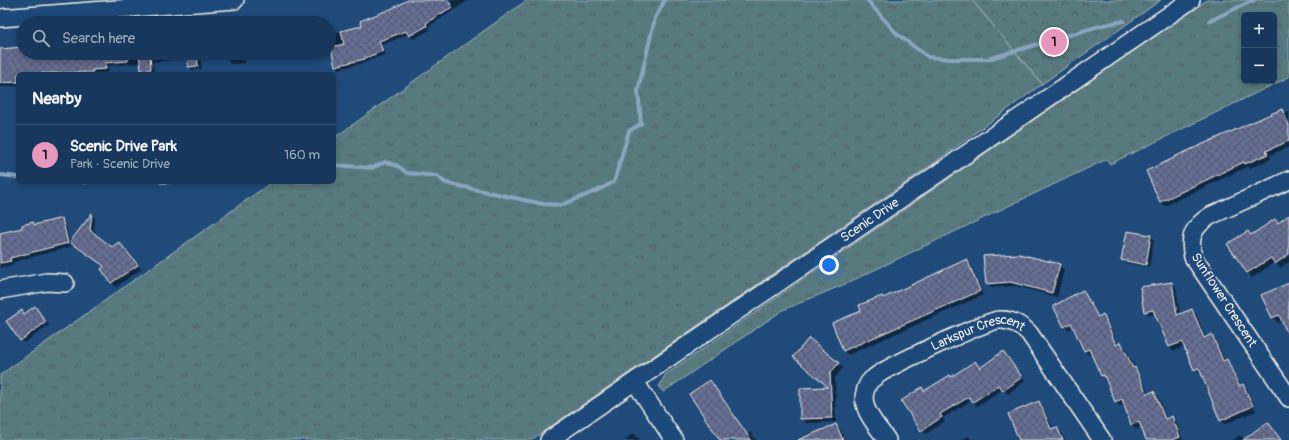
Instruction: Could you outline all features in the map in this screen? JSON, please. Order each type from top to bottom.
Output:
[{"type":"street","points":[[26,16],[235,0]]},
{"type":"street","name":"Scenic Drive","points":[[549,440],[1191,0]]},
{"type":"street","points":[[0,18],[16,17]]},
{"type":"street","name":"Sunflower Crescent","points":[[1289,180],[1200,222],[1193,230],[1190,240],[1193,257],[1289,398]]},
{"type":"street","points":[[0,290],[46,282],[65,283]]},
{"type":"street","name":"Larkspur Crescent","points":[[887,440],[868,412],[864,402],[864,393],[871,380],[880,373],[935,347],[999,320],[1014,322],[1029,333],[1102,440]]},
{"type":"street","points":[[635,382],[674,440]]},
{"type":"green space","points":[[527,0],[972,0],[1042,84],[937,161],[531,440],[0,440],[0,375],[269,184],[336,184],[336,137]]},
{"type":"green space","points":[[972,0],[1161,0],[1042,84]]},
{"type":"green space","points":[[1207,0],[1289,0],[1289,77],[1277,83],[1277,12],[1241,12],[1241,84],[1275,84],[1110,164],[1107,159],[845,284],[783,310],[663,392],[659,387],[665,375]]},
{"type":"building","points":[[408,0],[448,0],[452,7],[426,23],[427,26],[409,36],[406,31],[379,41],[383,51],[365,59],[335,66],[334,60],[336,60],[336,46],[344,44],[341,31],[362,26],[360,21],[393,8]]},
{"type":"building","points":[[16,48],[16,60],[128,61],[105,63],[106,69],[92,70],[93,72],[16,72],[16,82],[0,83],[0,49]]},
{"type":"building","points":[[140,60],[150,60],[151,69],[141,70]]},
{"type":"building","points":[[188,60],[198,60],[198,66],[188,67]]},
{"type":"building","points":[[1282,109],[1289,125],[1289,141],[1266,151],[1268,154],[1245,164],[1244,162],[1160,202],[1146,171]]},
{"type":"building","points":[[92,213],[90,230],[112,247],[119,242],[138,265],[111,283],[101,269],[104,266],[70,242]]},
{"type":"building","points":[[1289,215],[1289,254],[1275,264],[1271,258],[1247,273],[1227,244],[1248,231],[1251,235],[1275,219],[1278,223]]},
{"type":"building","points":[[62,218],[68,243],[10,258],[11,261],[0,263],[0,233],[22,228],[22,225],[33,222],[34,225]]},
{"type":"building","points":[[1127,231],[1151,235],[1146,265],[1121,260]]},
{"type":"building","points":[[1019,254],[1060,264],[1052,293],[1010,282],[986,284],[983,256]]},
{"type":"building","points":[[967,259],[980,291],[843,351],[832,323],[861,311],[859,305],[882,296],[883,298]]},
{"type":"building","points":[[1172,282],[1177,315],[1192,309],[1204,338],[1212,334],[1223,361],[1227,359],[1239,386],[1243,384],[1253,406],[1220,421],[1199,368],[1194,370],[1182,342],[1169,347],[1153,310],[1144,312],[1140,287]]},
{"type":"building","points":[[1289,283],[1289,337],[1279,315],[1272,318],[1261,295]]},
{"type":"building","points":[[1083,290],[1098,317],[1103,314],[1116,345],[1121,342],[1133,368],[1135,367],[1147,394],[1154,391],[1165,419],[1172,416],[1180,437],[1173,440],[1146,440],[1139,422],[1131,425],[1122,399],[1115,402],[1104,375],[1101,376],[1089,349],[1084,351],[1071,323],[1064,327],[1053,306]]},
{"type":"building","points":[[35,306],[46,322],[20,341],[6,321],[22,310],[24,314]]},
{"type":"building","points":[[809,338],[839,363],[830,373],[832,418],[800,419],[800,388],[828,387],[793,357]]},
{"type":"building","points":[[1003,351],[1022,377],[1003,391],[999,385],[973,402],[969,397],[940,414],[942,417],[921,431],[901,401],[922,387],[924,391],[950,375],[951,377],[975,361],[980,368]]},
{"type":"building","points":[[710,380],[751,440],[720,440],[707,421],[689,394]]},
{"type":"building","points":[[1039,401],[1051,429],[1057,427],[1063,440],[1019,440],[1008,414]]},
{"type":"building","points":[[1268,422],[1281,440],[1243,440],[1259,428]]},
{"type":"building","points":[[836,424],[843,440],[798,440]]},
{"type":"waterway","points":[[336,165],[372,168],[385,162],[398,166],[407,173],[437,176],[446,183],[543,204],[561,205],[594,192],[614,182],[629,131],[641,124],[638,90],[655,18],[665,0]]},
{"type":"waterway","points":[[867,0],[897,34],[928,57],[949,59],[988,59],[1103,25],[1124,21]]},
{"type":"waterway","points":[[1209,21],[1254,0]]},
{"type":"waterway","points":[[0,175],[16,177]]},
{"type":"place","name":"Scenic Drive Park","points":[[1054,42]]}]
